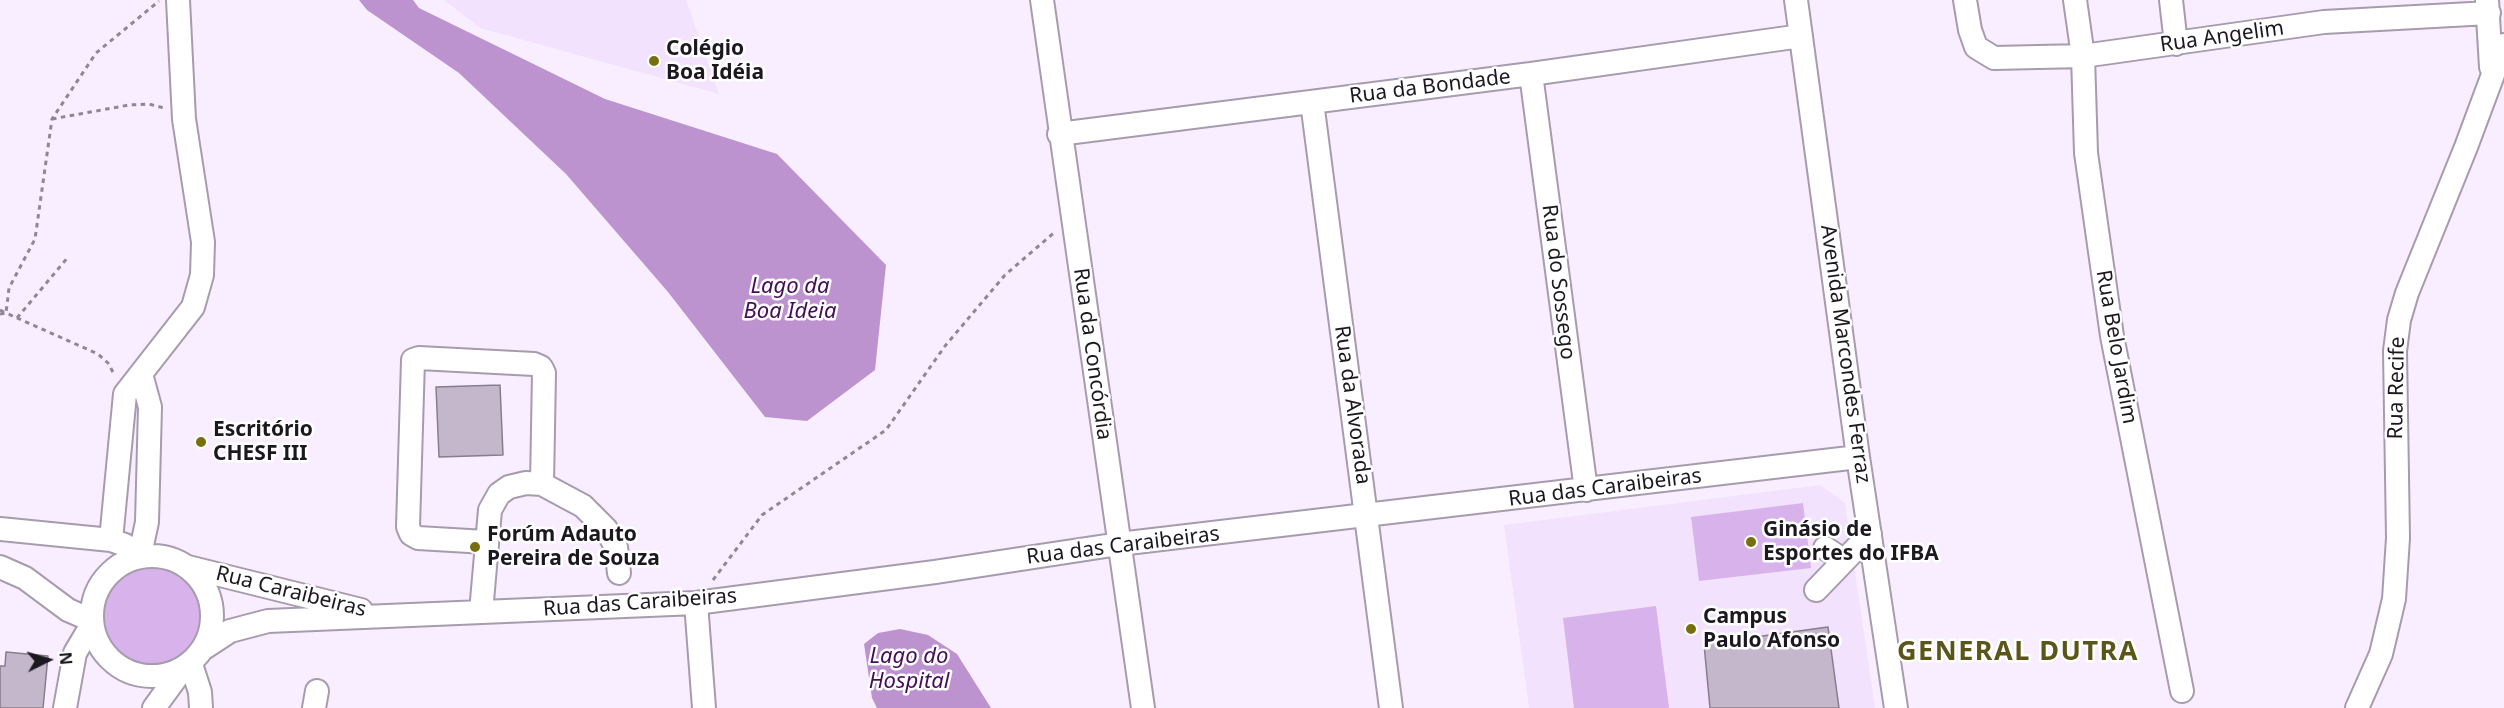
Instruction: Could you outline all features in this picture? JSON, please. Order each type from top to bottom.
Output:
[{"type":"street","points":[[111,540],[125,394],[194,307],[202,275],[202,242],[184,119],[178,0]]},
{"type":"street","name":"Rua da Concórdia","points":[[1042,0],[1059,134],[1073,217],[1143,708]]},
{"type":"street","name":"Avenida Marcondes Ferraz","points":[[1796,0],[1858,457],[1896,708]]},
{"type":"street","name":"Rua Angelim","points":[[1965,0],[1970,30],[1976,46],[1994,58],[2083,56],[2324,22],[2488,6]]},
{"type":"street","name":"Rua Belo Jardim","points":[[2075,0],[2083,56],[2086,153],[2112,336],[2182,691]]},
{"type":"street","points":[[2171,0],[2176,44]]},
{"type":"street","points":[[2488,6],[2492,78]]},
{"type":"street","name":"Rua da Bondade","points":[[1059,134],[1531,74],[1801,36]]},
{"type":"street","name":"Rua Recife","points":[[2357,708],[2381,654],[2394,599],[2398,538],[2395,351],[2400,320],[2407,293],[2504,45]]},
{"type":"street","name":"Rua do Sossego","points":[[1531,74],[1586,490]]},
{"type":"street","name":"Rua da Alvorada","points":[[1312,102],[1391,708]]},
{"type":"street","points":[[486,542],[418,538],[411,534],[408,527],[413,360],[419,358],[534,364],[541,367],[544,373],[542,484]]},
{"type":"street","points":[[65,708],[75,653],[91,623],[94,598],[104,579],[119,565],[148,553],[150,407],[141,374]]},
{"type":"street","name":"Rua das Caraibeiras","points":[[386,616],[696,603],[935,572],[1119,544],[1858,457]]},
{"type":"street","points":[[481,612],[490,510],[499,494],[509,487],[526,483],[542,484],[583,506],[606,529],[616,547],[619,573]]},
{"type":"street","name":"Rua Caraibeiras","points":[[0,529],[111,540],[188,567],[386,616]]},
{"type":"street","points":[[1816,590],[1834,554],[1870,534]]},
{"type":"street","points":[[0,567],[25,578],[68,610],[91,623]]},
{"type":"street","name":"Rua Caraibeiras","points":[[154,708],[192,661],[212,631],[211,604],[201,579],[188,567]]},
{"type":"street","points":[[696,603],[704,708]]},
{"type":"street","name":"Rua Caraibeiras","points":[[91,623],[98,645],[120,669],[150,678],[192,661],[230,631],[268,621],[386,616]]},
{"type":"street","points":[[192,661],[200,692],[201,708]]},
{"type":"path","points":[[6,314],[9,288],[34,239],[52,119],[96,53],[160,0]]},
{"type":"path","points":[[52,119],[129,105],[149,104],[169,109],[184,119]]},
{"type":"path","points":[[696,603],[762,515],[886,430],[945,346],[1005,275],[1073,217]]},
{"type":"path","points":[[17,318],[69,256]]},
{"type":"path","points":[[0,312],[99,354],[108,363],[125,394]]},
{"type":"shaded area","name":"Colégio Boa Idéia","points":[[444,0],[686,0],[719,94],[480,28]]},
{"type":"shaded area","name":"Campus Paulo Afonso","points":[[1820,485],[1845,503],[1875,708],[1529,708],[1504,525]]},
{"type":"shaded area","name":"Ginásio de Esportes do IFBA","points":[[1803,503],[1811,568],[1699,581],[1691,517]]},
{"type":"shaded area","points":[[152,559],[174,564],[193,576],[205,595],[210,617],[205,639],[193,658],[174,670],[152,675],[130,670],[111,658],[99,639],[94,617],[99,595],[111,576],[130,564]]},
{"type":"shaded area","points":[[1656,606],[1669,708],[1574,708],[1563,618]]},
{"type":"water","name":"Lago da Boa Ideia","points":[[359,0],[413,0],[419,8],[605,99],[777,154],[886,265],[875,370],[807,421],[765,417],[668,292],[566,174],[459,73],[367,10]]},
{"type":"water","name":"Lago do Hospital","points":[[900,629],[928,635],[957,654],[991,708],[877,708],[872,698],[864,644],[878,633]]},
{"type":"building","points":[[500,385],[503,455],[439,457],[436,387]]},
{"type":"building","points":[[1828,627],[1839,708],[1710,708],[1704,644]]},
{"type":"building","points":[[6,652],[48,656],[43,708],[0,708],[0,666],[5,666]]},
{"type":"place","name":"Colégio Boa Idéia","points":[[654,61]]},
{"type":"place","name":"Escritório CHESF III","points":[[201,442]]},
{"type":"place","name":"Ginásio de Esportes do IFBA","points":[[1751,542]]},
{"type":"place","name":"Forúm Adauto Pereira de Souza","points":[[475,547]]},
{"type":"place","name":"Campus Paulo Afonso","points":[[1691,629]]},
{"type":"district","name":"GENERAL DUTRA","points":[[2018,652]]}]
